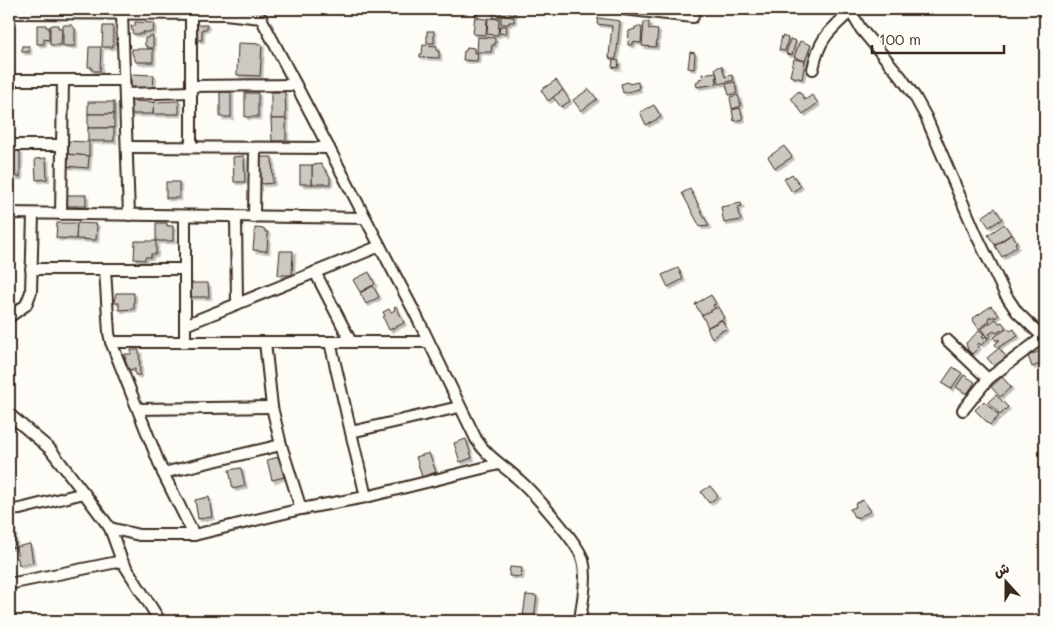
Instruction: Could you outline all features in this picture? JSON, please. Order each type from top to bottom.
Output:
[{"type":"street","points":[[625,9],[693,17],[694,9]]},
{"type":"street","points":[[9,13],[71,11],[122,14],[191,14],[224,12],[261,18],[380,246],[459,407],[480,445],[487,454],[520,480],[581,553],[584,570],[580,621]]},
{"type":"street","points":[[813,69],[816,52],[823,38],[849,11],[861,29],[902,77],[915,97],[926,117],[976,234],[1005,294],[1017,312],[1044,338],[988,380],[963,410]]},
{"type":"street","points":[[122,14],[129,215]]},
{"type":"street","points":[[191,14],[191,147]]},
{"type":"street","points":[[9,80],[124,80]]},
{"type":"street","points":[[61,214],[63,81]]},
{"type":"street","points":[[125,94],[191,89],[296,85]]},
{"type":"street","points":[[9,145],[62,145]]},
{"type":"street","points":[[127,147],[329,148]]},
{"type":"street","points":[[254,217],[255,148]]},
{"type":"street","points":[[9,213],[365,218]]},
{"type":"street","points":[[9,317],[26,305],[31,292],[33,214]]},
{"type":"street","points":[[185,341],[186,216]]},
{"type":"street","points":[[236,217],[237,304]]},
{"type":"street","points":[[185,325],[380,246]]},
{"type":"street","points":[[31,269],[185,269]]},
{"type":"street","points":[[105,269],[111,342],[163,473],[194,535]]},
{"type":"street","points":[[315,272],[351,342]]},
{"type":"street","points":[[947,340],[988,380]]},
{"type":"street","points":[[111,342],[428,342]]},
{"type":"street","points":[[265,342],[272,407],[281,445],[301,509]]},
{"type":"street","points":[[330,342],[366,497]]},
{"type":"street","points":[[139,409],[272,407]]},
{"type":"street","points":[[351,432],[459,407]]},
{"type":"street","points":[[9,414],[50,448],[110,528],[122,561],[160,621]]},
{"type":"street","points":[[163,473],[281,445]]},
{"type":"street","points":[[110,528],[139,534],[194,535],[301,509],[366,497],[499,464]]},
{"type":"street","points":[[9,510],[84,493]]},
{"type":"street","points":[[9,584],[122,561]]},
{"type":"building","points":[[494,10],[500,10],[499,18],[493,18]]},
{"type":"building","points":[[502,11],[515,12],[514,16],[501,15]]},
{"type":"building","points":[[475,14],[478,14],[477,18],[487,19],[486,35],[473,34]]},
{"type":"building","points":[[501,16],[514,17],[514,22],[501,24]]},
{"type":"building","points":[[488,18],[499,19],[498,35],[487,34]]},
{"type":"building","points":[[598,18],[620,21],[616,59],[610,59],[609,56],[612,26],[597,24]]},
{"type":"building","points":[[135,22],[154,23],[153,32],[133,34],[131,26],[135,26]]},
{"type":"building","points":[[644,22],[649,22],[649,29],[658,30],[656,47],[642,46]]},
{"type":"building","points":[[37,25],[49,27],[49,40],[44,39],[44,44],[37,44]]},
{"type":"building","points":[[58,25],[58,28],[62,28],[61,45],[50,45],[50,26]]},
{"type":"building","points":[[63,25],[72,25],[75,29],[75,46],[63,46]]},
{"type":"building","points":[[197,25],[207,25],[207,29],[202,29],[202,40],[197,40]]},
{"type":"building","points":[[103,26],[113,26],[113,47],[102,47]]},
{"type":"building","points":[[500,26],[507,26],[506,34],[499,33]]},
{"type":"building","points":[[635,27],[642,27],[641,43],[633,42],[633,45],[628,45],[629,31],[635,29]]},
{"type":"building","points":[[427,31],[434,31],[434,43],[427,43]]},
{"type":"building","points":[[148,36],[153,36],[153,48],[145,46],[145,38],[148,38]]},
{"type":"building","points":[[782,36],[788,38],[785,51],[779,50]]},
{"type":"building","points":[[478,37],[495,38],[495,45],[492,45],[491,52],[477,52]]},
{"type":"building","points":[[790,39],[796,41],[792,55],[786,54]]},
{"type":"building","points":[[800,41],[811,45],[805,61],[794,57]]},
{"type":"building","points":[[238,43],[262,44],[260,76],[237,75]]},
{"type":"building","points":[[423,45],[437,46],[439,58],[420,57]]},
{"type":"building","points":[[22,46],[29,46],[29,52],[22,52]]},
{"type":"building","points":[[89,47],[101,47],[100,71],[92,71],[92,67],[88,67]]},
{"type":"building","points":[[467,47],[474,48],[474,53],[478,53],[477,61],[463,60],[464,51],[466,51]]},
{"type":"building","points":[[132,49],[153,49],[153,62],[136,62]]},
{"type":"building","points":[[690,52],[695,53],[694,69],[688,68]]},
{"type":"building","points":[[794,59],[805,61],[802,79],[790,76]]},
{"type":"building","points":[[613,60],[619,61],[618,68],[612,67]]},
{"type":"building","points":[[722,66],[725,77],[732,75],[734,80],[719,84],[715,68]]},
{"type":"building","points":[[716,72],[717,84],[697,87],[696,83],[699,82],[699,79],[703,78],[702,74]]},
{"type":"building","points":[[131,74],[154,75],[153,88],[131,87]]},
{"type":"building","points":[[556,80],[563,90],[548,101],[541,90]]},
{"type":"building","points":[[628,82],[629,84],[638,82],[639,89],[623,93],[621,84]]},
{"type":"building","points":[[735,82],[737,93],[729,95],[726,84]]},
{"type":"building","points":[[589,89],[597,99],[581,111],[573,100]]},
{"type":"building","points":[[563,90],[570,101],[561,107],[553,97]]},
{"type":"building","points":[[799,91],[805,100],[812,95],[818,103],[803,114],[791,98]]},
{"type":"building","points":[[220,92],[231,92],[231,117],[220,117]]},
{"type":"building","points":[[271,92],[285,92],[286,119],[271,119]]},
{"type":"building","points":[[245,93],[258,93],[258,117],[245,117]]},
{"type":"building","points":[[738,95],[741,106],[732,109],[730,97]]},
{"type":"building","points":[[131,101],[154,102],[153,114],[131,114]]},
{"type":"building","points":[[179,101],[179,114],[153,114],[154,102]]},
{"type":"building","points":[[88,102],[114,102],[114,114],[88,114]]},
{"type":"building","points":[[654,105],[661,117],[646,125],[640,112]]},
{"type":"building","points":[[740,108],[743,119],[734,121],[732,110]]},
{"type":"building","points":[[88,114],[114,114],[114,128],[88,128]]},
{"type":"building","points":[[271,119],[286,119],[286,141],[272,141]]},
{"type":"building","points":[[88,128],[114,128],[114,141],[88,141]]},
{"type":"building","points":[[67,141],[89,142],[89,156],[66,154]]},
{"type":"building","points":[[784,146],[792,157],[775,168],[768,157]]},
{"type":"building","points":[[9,151],[20,151],[20,177],[9,177]]},
{"type":"building","points":[[66,154],[89,156],[88,168],[65,166]]},
{"type":"building","points":[[244,156],[245,182],[234,182],[233,157]]},
{"type":"building","points":[[260,157],[272,157],[273,183],[261,184]]},
{"type":"building","points":[[46,158],[47,179],[36,180],[35,159]]},
{"type":"building","points":[[321,164],[330,177],[330,184],[312,184],[312,165]]},
{"type":"building","points":[[300,165],[312,165],[312,184],[300,184]]},
{"type":"building","points":[[792,174],[801,186],[792,192],[784,179]]},
{"type":"building","points":[[166,182],[179,182],[179,198],[166,198]]},
{"type":"building","points":[[690,189],[709,226],[700,227],[682,193]]},
{"type":"building","points":[[63,195],[86,195],[86,206],[63,206]]},
{"type":"building","points":[[741,203],[742,206],[738,207],[738,213],[741,220],[724,223],[721,207]]},
{"type":"building","points":[[995,208],[1002,219],[989,227],[982,217]]},
{"type":"building","points":[[57,223],[77,223],[76,239],[56,238]]},
{"type":"building","points":[[77,223],[97,224],[96,240],[76,239]]},
{"type":"building","points":[[156,223],[167,223],[167,226],[173,226],[173,241],[156,241]]},
{"type":"building","points":[[1004,224],[1011,234],[995,245],[988,235]]},
{"type":"building","points":[[255,228],[265,229],[265,232],[268,232],[267,251],[253,250]]},
{"type":"building","points":[[1012,234],[1017,242],[1015,243],[1017,246],[1002,257],[995,246]]},
{"type":"building","points":[[135,241],[156,241],[156,254],[151,254],[151,257],[145,257],[145,260],[134,259]]},
{"type":"building","points":[[280,251],[293,251],[292,275],[278,275]]},
{"type":"building","points":[[678,268],[683,279],[668,287],[662,275]]},
{"type":"building","points":[[369,272],[375,284],[360,292],[353,280]]},
{"type":"building","points":[[187,283],[208,283],[209,297],[188,297]]},
{"type":"building","points":[[373,286],[379,297],[366,304],[360,293]]},
{"type":"building","points":[[116,293],[134,293],[134,309],[119,310],[119,303],[114,303]]},
{"type":"building","points":[[711,295],[716,304],[713,305],[715,309],[702,316],[695,304]]},
{"type":"building","points":[[396,306],[404,323],[389,330],[383,317],[385,316],[383,312],[389,309],[391,312],[395,310],[394,307]]},
{"type":"building","points":[[991,306],[999,315],[995,318],[990,316],[988,318],[990,321],[979,329],[972,319]]},
{"type":"building","points":[[718,307],[724,318],[708,327],[702,315]]},
{"type":"building","points":[[996,319],[999,323],[1002,322],[1006,328],[996,333],[994,331],[989,334],[991,336],[988,338],[981,329]]},
{"type":"building","points":[[722,320],[727,329],[712,338],[707,328]]},
{"type":"building","points":[[1008,328],[1010,331],[1014,329],[1018,336],[997,348],[995,344],[999,339],[996,341],[994,337]]},
{"type":"building","points":[[980,330],[984,334],[982,336],[984,338],[986,336],[988,339],[981,345],[979,343],[977,345],[979,347],[972,354],[968,350],[966,343]]},
{"type":"building","points":[[999,348],[1007,358],[995,367],[987,358]]},
{"type":"building","points":[[131,350],[139,350],[140,375],[135,375],[135,369],[126,370],[125,354],[131,354]]},
{"type":"building","points":[[1042,350],[1045,362],[1032,367],[1028,356]]},
{"type":"building","points":[[953,367],[962,373],[951,389],[942,383]]},
{"type":"building","points":[[964,375],[975,382],[967,394],[956,387]]},
{"type":"building","points":[[1002,377],[1011,387],[1000,397],[991,387]]},
{"type":"building","points":[[996,395],[1008,407],[1000,415],[988,402]]},
{"type":"building","points":[[984,401],[999,416],[990,425],[975,410]]},
{"type":"building","points":[[466,439],[472,458],[460,462],[454,443]]},
{"type":"building","points":[[429,453],[436,472],[422,477],[416,457]]},
{"type":"building","points":[[279,457],[284,477],[272,480],[267,460]]},
{"type":"building","points":[[241,468],[245,486],[233,489],[229,470]]},
{"type":"building","points":[[710,486],[718,496],[709,503],[701,492]]},
{"type":"building","points":[[209,497],[212,517],[198,519],[195,500]]},
{"type":"building","points":[[863,500],[871,511],[857,518],[856,516],[854,517],[850,509],[856,507],[855,504]]},
{"type":"building","points":[[9,525],[13,525],[16,547],[9,548]]},
{"type":"building","points":[[30,544],[33,562],[19,565],[16,547]]},
{"type":"building","points":[[510,567],[522,568],[521,577],[509,576]]},
{"type":"building","points":[[526,595],[537,596],[534,618],[523,616]]}]
